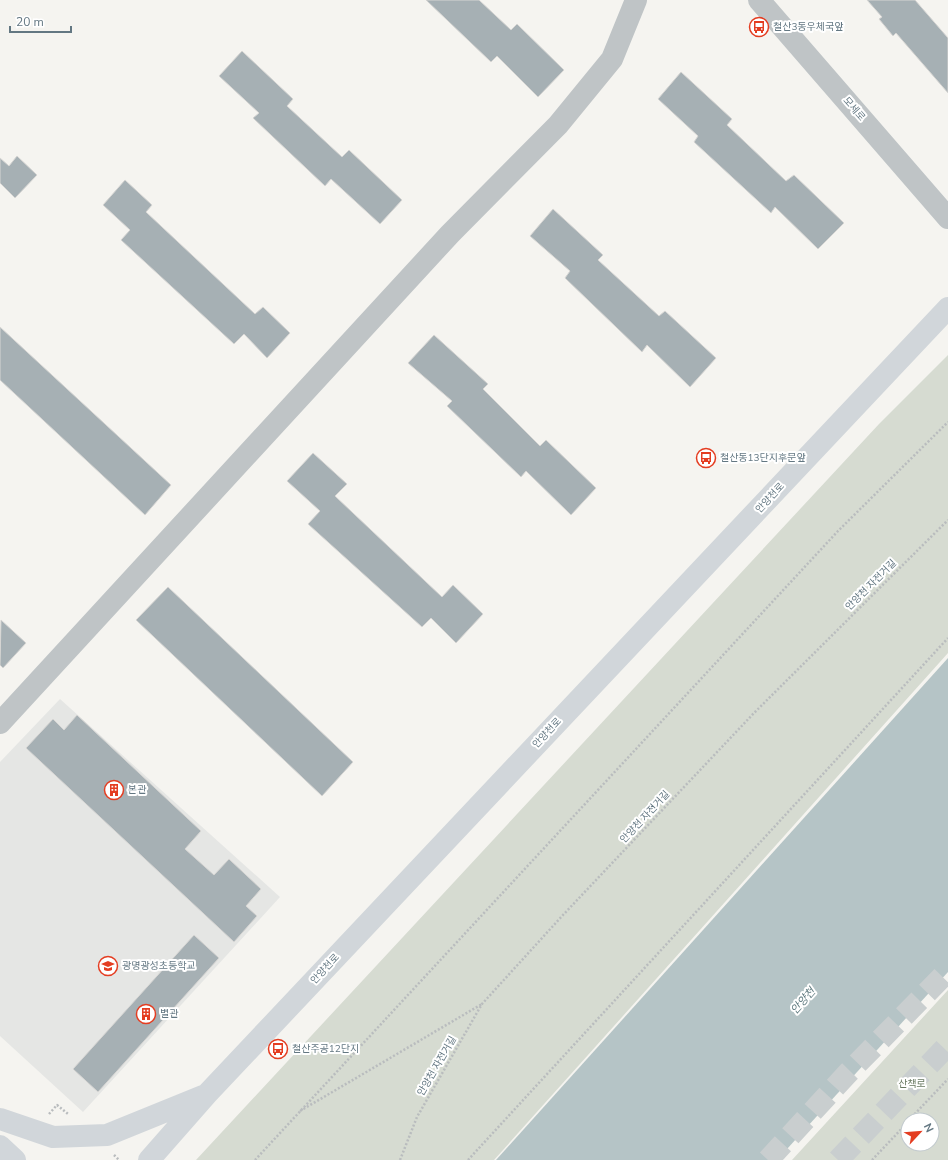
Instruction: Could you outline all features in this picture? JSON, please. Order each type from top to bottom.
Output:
[{"type":"main road","name":"안양천로","points":[[149,1160],[207,1094],[948,308]]},
{"type":"main road","points":[[0,1119],[53,1137],[107,1135],[207,1094]]},
{"type":"main road","points":[[0,1146],[15,1160]]},
{"type":"street","points":[[0,723],[450,234],[558,125],[612,59],[636,0]]},
{"type":"street","name":"모세로","points":[[759,0],[948,218]]},
{"type":"path","points":[[254,1160],[838,531],[948,422]]},
{"type":"path","name":"안양천 자전거길","points":[[400,1160],[417,1117],[482,1004],[569,909],[754,714],[948,520]]},
{"type":"path","points":[[468,1160],[948,638]]},
{"type":"path","points":[[297,1113],[482,1004]]},
{"type":"path","points":[[918,1112],[948,1080]]},
{"type":"path","points":[[872,1160],[900,1130]]},
{"type":"shaded area","name":"광명광성초등학교","points":[[60,699],[280,897],[83,1112],[0,1036],[0,762]]},
{"type":"green space","points":[[948,355],[948,653],[494,1160],[196,1160],[879,424]]},
{"type":"green space","name":"산책로","points":[[948,990],[948,1160],[792,1160]]},
{"type":"water","name":"안양천","points":[[948,658],[948,972],[777,1160],[496,1160]]},
{"type":"building","points":[[426,0],[479,0],[511,30],[517,24],[564,70],[538,97],[497,56],[491,62]]},
{"type":"building","points":[[867,0],[915,0],[948,38],[948,93],[896,33],[893,36],[879,19],[882,17]]},
{"type":"building","points":[[242,51],[293,99],[287,106],[342,157],[349,150],[402,200],[380,224],[331,179],[325,186],[253,118],[259,113],[219,76]]},
{"type":"building","points":[[681,72],[732,119],[727,125],[786,181],[794,175],[844,223],[818,249],[775,207],[771,213],[694,142],[698,136],[658,99]]},
{"type":"building","points":[[17,156],[37,175],[15,198],[0,183],[0,158],[9,166]]},
{"type":"building","points":[[125,180],[152,205],[146,212],[255,314],[263,307],[290,333],[267,358],[244,334],[234,344],[121,240],[130,230],[103,205]]},
{"type":"building","points":[[553,209],[603,255],[598,260],[659,316],[665,311],[716,358],[690,387],[647,345],[642,352],[565,278],[570,271],[530,236]]},
{"type":"building","points":[[0,327],[171,485],[145,515],[0,380]]},
{"type":"building","points":[[434,335],[488,384],[483,389],[540,446],[546,440],[596,488],[571,515],[526,471],[521,477],[447,406],[452,401],[408,363]]},
{"type":"building","points":[[313,453],[347,484],[335,496],[442,597],[453,585],[483,614],[456,643],[431,618],[422,627],[308,524],[320,511],[287,481]]},
{"type":"building","points":[[168,587],[353,762],[322,796],[136,620]]},
{"type":"building","points":[[1,620],[26,643],[3,668],[0,665]]},
{"type":"building","name":"본관","points":[[77,715],[201,831],[185,849],[214,875],[229,859],[261,889],[246,906],[257,916],[234,942],[26,748],[53,719],[64,730]]},
{"type":"building","name":"별관","points":[[194,935],[219,958],[98,1092],[73,1069]]},
{"type":"tunnel","points":[[768,1160],[848,1073],[948,971]]},
{"type":"tunnel","points":[[838,1160],[948,1045]]},
{"type":"place","name":"철산3동우체국앞","points":[[759,27]]},
{"type":"place","name":"철산동13단지후문앞","points":[[706,458]]},
{"type":"place","name":"본관","points":[[114,790]]},
{"type":"place","name":"광명광성초등학교","points":[[108,966]]},
{"type":"place","name":"별관","points":[[146,1014]]},
{"type":"place","name":"철산주공12단지","points":[[278,1049]]}]
